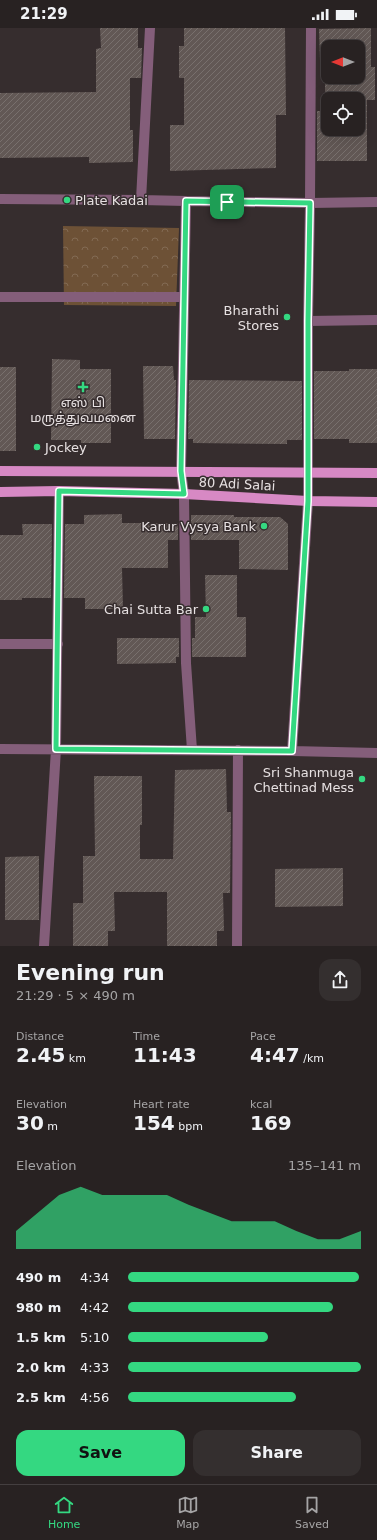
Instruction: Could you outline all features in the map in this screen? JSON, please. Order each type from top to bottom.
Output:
[{"type":"main road","name":"80 Adi Salai","points":[[0,471],[377,473]]},
{"type":"main road","name":"80 Adi Salai","points":[[0,492],[59,491],[184,494],[308,501],[377,502]]},
{"type":"street","points":[[141,200],[150,28]]},
{"type":"street","points":[[292,751],[309,473],[308,321],[311,28]]},
{"type":"street","points":[[0,199],[310,203],[377,202]]},
{"type":"street","points":[[186,201],[183,297],[181,471],[184,494],[186,663],[192,750]]},
{"type":"street","points":[[0,297],[183,297]]},
{"type":"street","points":[[308,321],[377,320]]},
{"type":"street","points":[[44,946],[56,749],[59,491]]},
{"type":"street","points":[[0,644],[58,644]]},
{"type":"street","points":[[0,748],[377,753]]},
{"type":"street","points":[[237,946],[238,750]]},
{"type":"green space","points":[[63,226],[179,228],[176,306],[64,305]]},
{"type":"building","points":[[100,28],[138,28],[138,48],[142,48],[141,78],[130,78],[130,130],[133,130],[133,162],[89,163],[89,157],[0,158],[0,93],[96,92],[96,49],[101,48]]},
{"type":"building","points":[[184,28],[285,28],[286,115],[276,115],[276,168],[170,171],[170,125],[184,125],[184,78],[179,78],[179,46],[184,46]]},
{"type":"building","points":[[371,28],[371,67],[375,67],[375,100],[367,100],[367,161],[317,161],[317,111],[321,111],[321,136],[365,136],[365,92],[325,92],[325,84],[365,84],[365,40],[321,40],[320,60],[319,29]]},
{"type":"building","points":[[52,359],[80,360],[80,369],[111,369],[111,443],[81,443],[81,440],[51,440]]},
{"type":"building","points":[[143,366],[173,366],[174,380],[176,380],[175,439],[144,439]]},
{"type":"building","points":[[0,367],[16,367],[16,451],[0,451]]},
{"type":"building","points":[[349,369],[377,369],[377,443],[349,443],[349,439],[314,439],[314,371],[349,371]]},
{"type":"building","points":[[189,380],[302,381],[302,440],[287,440],[287,444],[193,443],[193,439],[188,439]]},
{"type":"building","points":[[122,514],[122,523],[178,523],[178,540],[168,540],[168,568],[122,568],[123,609],[85,609],[85,598],[64,598],[65,524],[84,524],[84,515]]},
{"type":"building","points":[[191,515],[280,517],[288,524],[288,570],[239,569],[239,540],[191,540]]},
{"type":"building","points":[[22,524],[52,524],[51,598],[0,600],[0,535],[23,535]]},
{"type":"building","points":[[205,575],[237,575],[237,617],[246,617],[246,657],[192,657],[192,638],[195,638],[195,617],[206,617]]},
{"type":"building","points":[[117,638],[179,638],[179,657],[176,657],[176,663],[117,664]]},
{"type":"building","points":[[226,769],[227,812],[231,812],[230,893],[223,893],[224,931],[217,931],[217,946],[167,946],[167,892],[114,892],[115,931],[108,931],[108,946],[73,946],[73,903],[83,903],[83,856],[95,856],[94,776],[142,776],[140,859],[173,859],[175,770]]},
{"type":"building","points":[[39,856],[39,920],[5,920],[5,857]]},
{"type":"building","points":[[343,868],[343,906],[275,907],[275,869]]},
{"type":"place","name":"Plate Kadai","points":[[67,200]]},
{"type":"place","name":"Bharathi Stores","points":[[287,317]]},
{"type":"place","name":"எஸ் பி மருத்துவமனை","points":[[83,387]]},
{"type":"place","name":"Jockey","points":[[37,447]]},
{"type":"place","name":"Karur Vysya Bank","points":[[264,526]]},
{"type":"place","name":"Chai Sutta Bar","points":[[206,609]]},
{"type":"place","name":"Sri Shanmuga Chettinad Mess","points":[[362,779]]},
{"type":"route","points":[[186,201],[227,202],[310,203],[308,321],[309,473],[292,751],[56,749],[59,491],[184,494],[181,471],[183,297],[186,201]]}]
